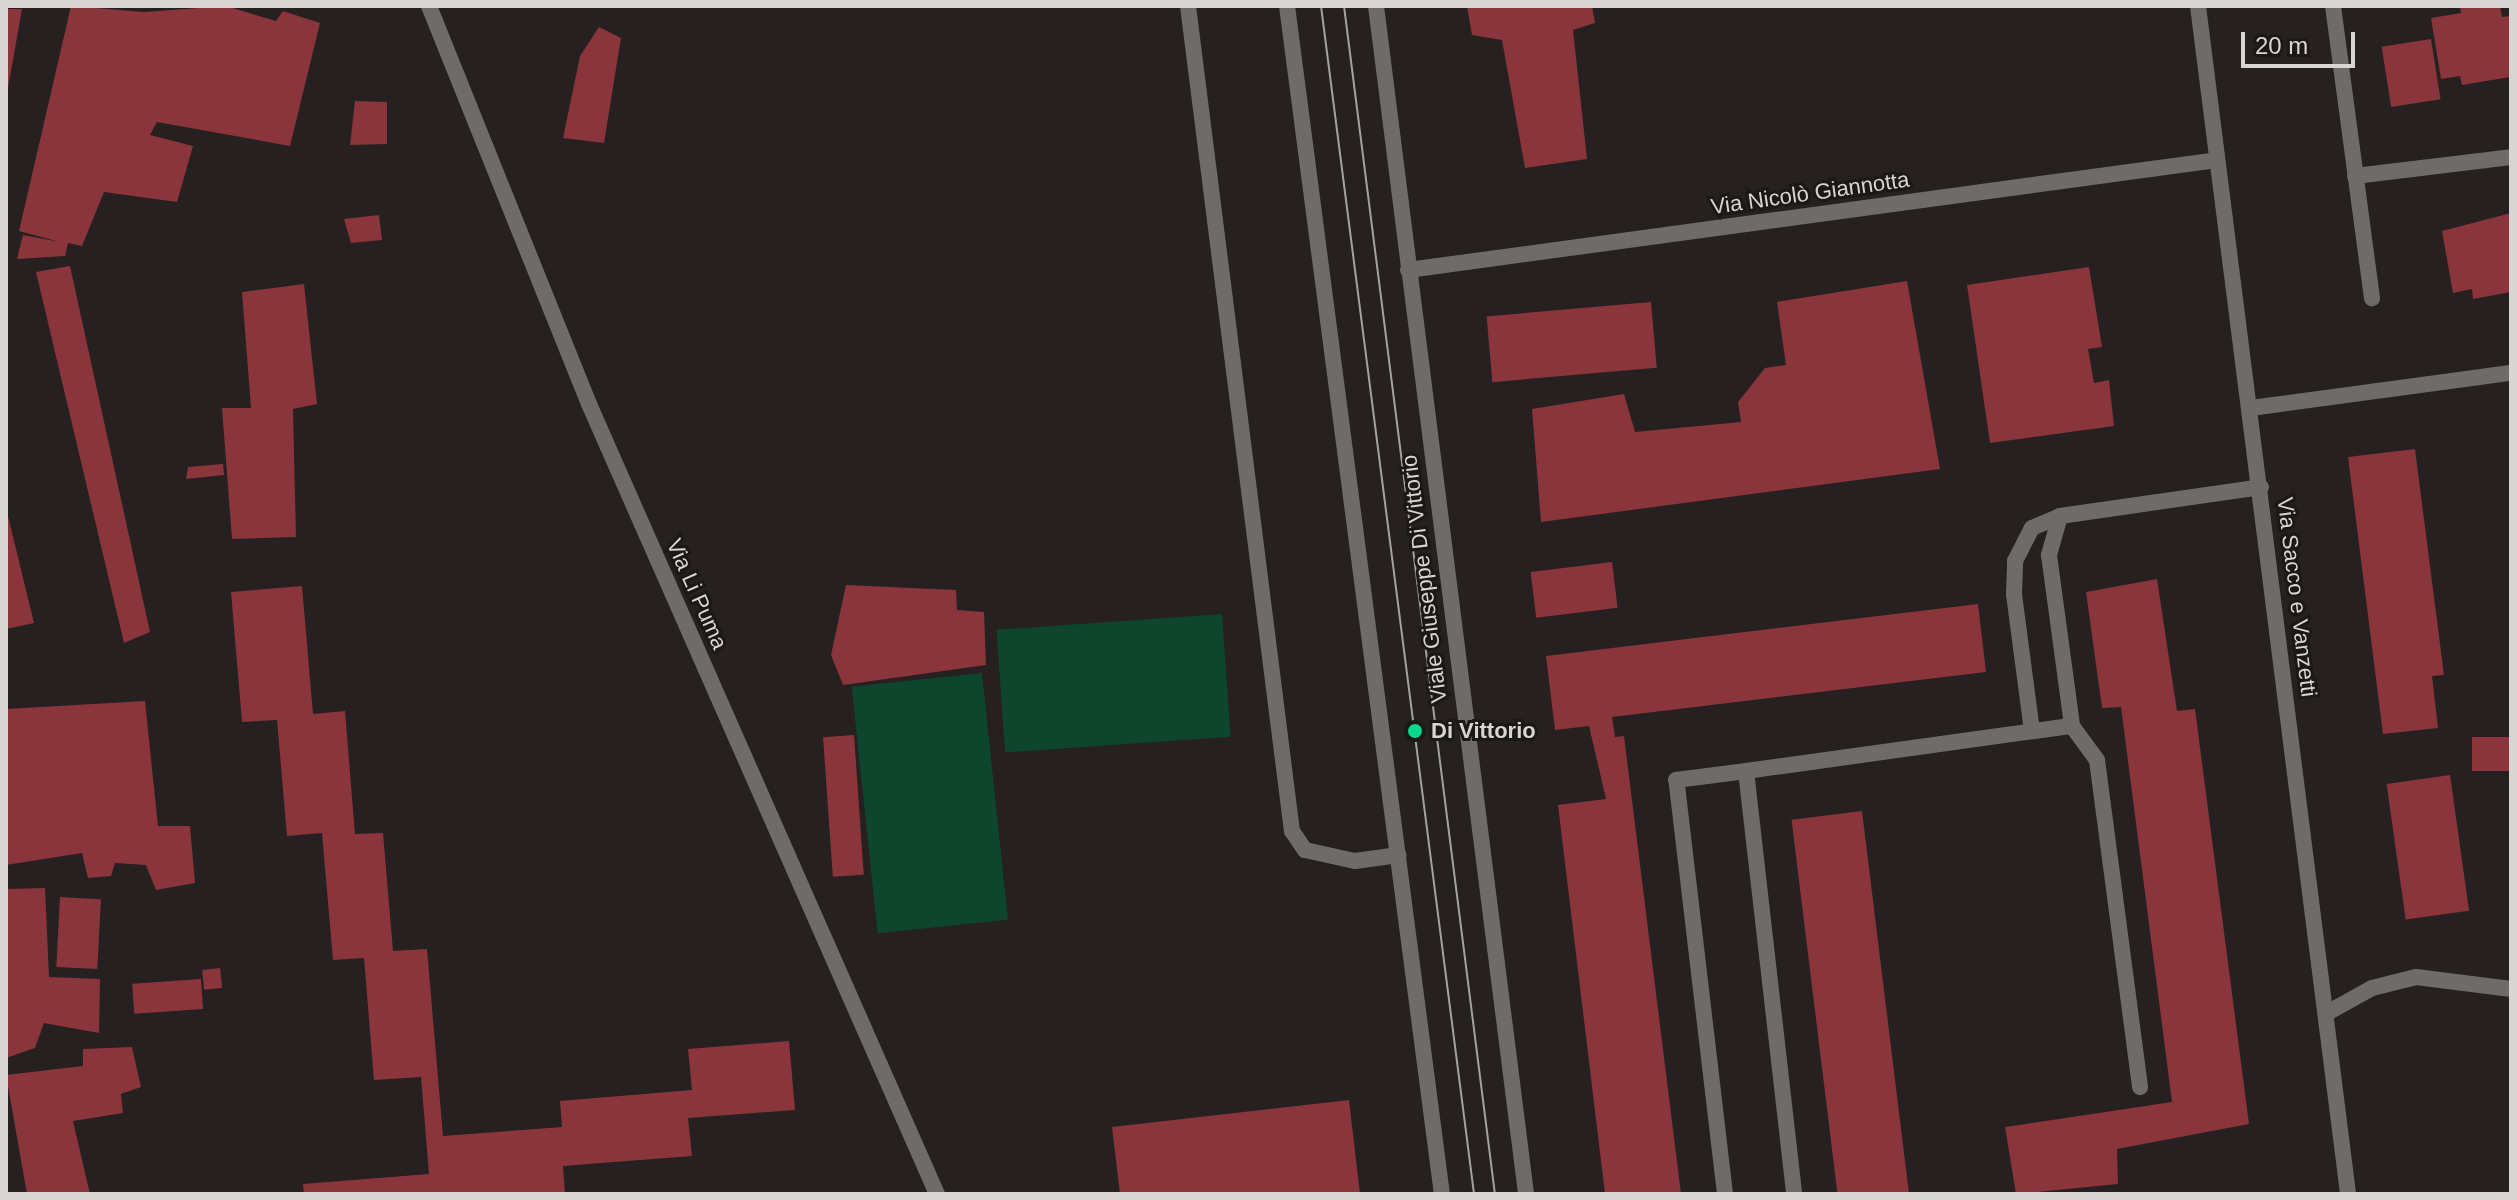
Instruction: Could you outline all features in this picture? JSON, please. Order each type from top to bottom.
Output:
[{"type":"street","name":"Via Li Puma","points":[[429,6],[589,404],[937,1194]]},
{"type":"street","points":[[1188,6],[1292,831],[1305,850],[1318,853],[1355,861],[1399,855]]},
{"type":"street","points":[[1287,6],[1442,1194]]},
{"type":"street","name":"Viale Giuseppe Di Vittorio","points":[[1376,6],[1526,1194]]},
{"type":"street","name":"Via Sacco e Vanzetti","points":[[2198,6],[2348,1194]]},
{"type":"street","points":[[2333,6],[2372,298]]},
{"type":"street","points":[[2355,176],[2511,157]]},
{"type":"street","name":"Via Nicolò Giannotta","points":[[1408,270],[2217,160]]},
{"type":"street","points":[[2251,408],[2511,373]]},
{"type":"street","points":[[2032,731],[2015,561],[2032,528],[2060,516],[2261,487]]},
{"type":"street","points":[[2060,516],[2049,555],[2072,726],[2097,760],[2140,1087]]},
{"type":"street","points":[[1725,1194],[1676,780],[2072,726]]},
{"type":"street","points":[[1746,771],[1794,1194]]},
{"type":"street","points":[[2327,1013],[2372,988],[2416,977],[2511,989]]},
{"type":"green space","points":[[1222,614],[1231,737],[1005,752],[997,630]]},
{"type":"green space","points":[[982,673],[1008,920],[878,933],[852,687]]},
{"type":"building","points":[[71,6],[144,12],[226,6],[276,21],[283,11],[320,23],[290,146],[157,122],[150,135],[193,146],[177,202],[104,192],[82,246],[68,243],[65,256],[17,259],[23,235],[60,242],[19,231]]},
{"type":"building","points":[[1467,6],[1592,6],[1595,23],[1573,30],[1587,159],[1525,168],[1502,40],[1472,35]]},
{"type":"building","points":[[2460,6],[2500,6],[2502,17],[2511,16],[2510,77],[2462,85],[2460,76],[2441,79],[2431,18],[2461,13]]},
{"type":"building","points":[[6,9],[22,9],[8,88],[6,88]]},
{"type":"building","points":[[599,27],[621,38],[604,143],[563,138],[580,56]]},
{"type":"building","points":[[2431,39],[2441,99],[2391,107],[2382,47]]},
{"type":"building","points":[[355,101],[387,102],[387,144],[350,145]]},
{"type":"building","points":[[2511,213],[2511,292],[2473,299],[2472,289],[2453,293],[2442,231]]},
{"type":"building","points":[[379,215],[382,240],[351,243],[344,219]]},
{"type":"building","points":[[70,266],[150,632],[124,643],[36,272]]},
{"type":"building","points":[[2089,267],[2102,347],[2088,349],[2094,383],[2109,380],[2114,426],[1990,443],[1967,285]]},
{"type":"building","points":[[1907,281],[1940,469],[1541,522],[1532,409],[1624,394],[1635,432],[1741,422],[1738,402],[1765,368],[1786,365],[1777,302]]},
{"type":"building","points":[[304,284],[317,404],[293,409],[296,537],[232,539],[222,408],[251,408],[242,292]]},
{"type":"building","points":[[1651,302],[1657,368],[1492,382],[1487,316]]},
{"type":"building","points":[[2415,449],[2444,675],[2432,676],[2438,728],[2383,734],[2348,457]]},
{"type":"building","points":[[223,464],[224,475],[186,479],[188,467]]},
{"type":"building","points":[[6,508],[34,623],[6,629]]},
{"type":"building","points":[[1612,562],[1618,608],[1536,618],[1531,572]]},
{"type":"building","points":[[2157,579],[2177,711],[2195,709],[2249,1124],[2117,1149],[2118,1184],[2016,1194],[2005,1127],[2172,1102],[2121,707],[2102,708],[2086,592]]},
{"type":"building","points":[[846,585],[956,590],[957,610],[984,612],[986,665],[843,685],[831,655]]},
{"type":"building","points":[[302,586],[313,714],[345,711],[355,834],[383,833],[393,951],[427,949],[443,1136],[562,1127],[560,1101],[692,1090],[688,1049],[789,1041],[795,1110],[688,1118],[692,1156],[563,1166],[565,1194],[304,1194],[303,1184],[429,1174],[421,1077],[374,1080],[364,958],[333,960],[322,833],[287,836],[277,720],[242,722],[231,592]]},
{"type":"building","points":[[1978,604],[1986,672],[1612,717],[1615,737],[1624,736],[1681,1194],[1605,1194],[1558,805],[1606,799],[1589,726],[1555,730],[1546,656]]},
{"type":"building","points":[[145,701],[158,826],[190,826],[195,883],[156,890],[146,865],[115,863],[111,876],[88,878],[82,853],[6,865],[6,709]]},
{"type":"building","points":[[854,735],[864,875],[833,877],[823,737]]},
{"type":"building","points":[[2472,737],[2511,737],[2511,771],[2472,771]]},
{"type":"building","points":[[2450,775],[2469,911],[2406,920],[2387,784]]},
{"type":"building","points":[[1862,811],[1909,1194],[1837,1194],[1792,820]]},
{"type":"building","points":[[45,888],[49,977],[100,979],[99,1033],[44,1023],[35,1048],[6,1058],[6,889]]},
{"type":"building","points":[[60,897],[101,899],[97,969],[56,967]]},
{"type":"building","points":[[220,968],[222,988],[204,990],[202,970]]},
{"type":"building","points":[[201,979],[203,1009],[134,1014],[132,984]]},
{"type":"building","points":[[132,1047],[141,1087],[121,1094],[123,1113],[73,1121],[90,1194],[27,1194],[6,1075],[83,1066],[83,1049]]},
{"type":"building","points":[[1349,1100],[1360,1194],[1120,1194],[1112,1127]]},
{"type":"tram line","points":[[1321,6],[1474,1194]]},
{"type":"tram line","points":[[1344,6],[1495,1194]]},
{"type":"place","name":"Di Vittorio","points":[[1415,731]]}]
